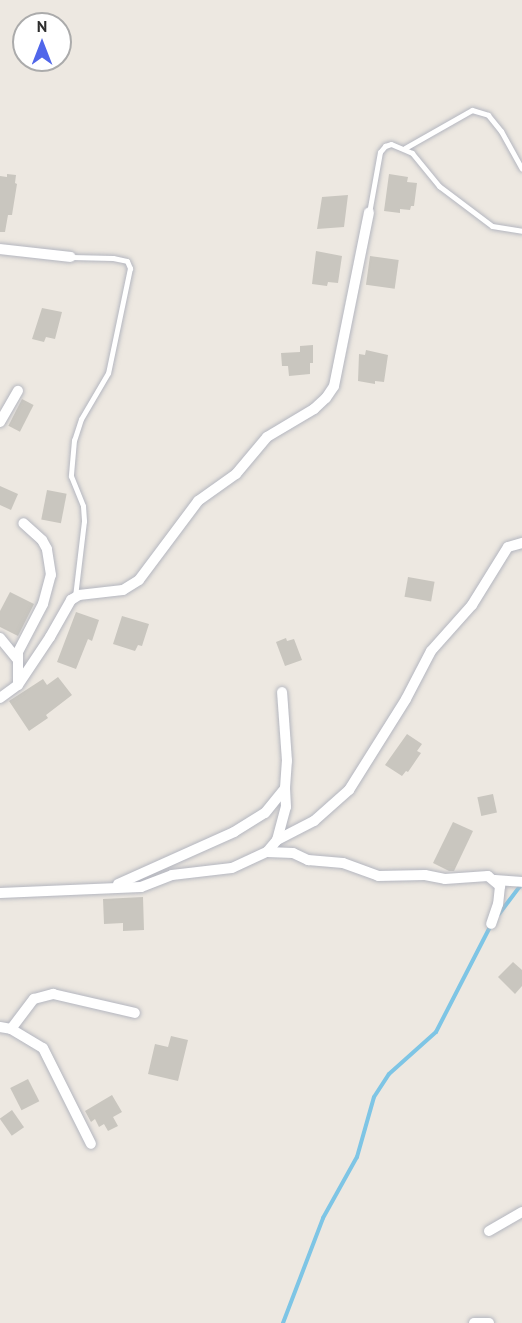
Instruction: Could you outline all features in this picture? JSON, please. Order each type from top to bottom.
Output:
[{"type":"street","points":[[0,698],[18,685],[75,597],[123,590],[139,580],[198,501],[236,474],[267,437],[314,409],[326,398],[334,386],[369,213]]},
{"type":"street","points":[[0,249],[71,257]]},
{"type":"street","points":[[0,422],[18,391]]},
{"type":"street","points":[[18,685],[16,658],[43,604],[51,575],[47,549],[42,540],[23,523]]},
{"type":"street","points":[[0,893],[141,887],[172,875],[232,868],[267,852],[277,840],[314,821],[350,790],[406,699],[431,651],[472,605],[508,547],[522,543]]},
{"type":"street","points":[[0,638],[16,658]]},
{"type":"street","points":[[277,840],[286,807],[287,761],[282,692]]},
{"type":"street","points":[[103,890],[139,877],[203,844],[234,832],[265,813],[285,788]]},
{"type":"street","points":[[267,852],[293,853],[308,860],[343,863],[378,876],[425,875],[445,879],[488,876],[500,886],[491,924]]},
{"type":"street","points":[[495,880],[522,882]]},
{"type":"street","points":[[90,1144],[42,1048],[5,1028],[34,999],[53,994],[135,1013]]},
{"type":"street","points":[[489,1231],[522,1212]]},
{"type":"street","points":[[474,1323],[489,1323]]},
{"type":"lane","points":[[405,148],[472,110],[488,115],[501,131],[522,169]]},
{"type":"lane","points":[[369,213],[380,152],[385,146],[391,144],[405,148],[439,186],[485,222],[492,226],[522,231]]},
{"type":"lane","points":[[71,257],[113,258],[128,261],[130,268],[108,374],[81,419],[74,440],[71,476],[80,495],[84,521],[75,597]]},
{"type":"building","points":[[7,174],[16,175],[15,183],[17,184],[12,215],[8,215],[5,232],[0,232],[0,176],[7,177]]},
{"type":"building","points":[[389,174],[408,177],[407,182],[417,183],[414,206],[411,206],[410,210],[400,209],[400,213],[384,211]]},
{"type":"building","points":[[348,195],[344,227],[317,229],[322,197]]},
{"type":"building","points":[[316,251],[342,256],[338,283],[328,282],[327,286],[312,284]]},
{"type":"building","points":[[370,256],[399,260],[395,289],[366,285]]},
{"type":"building","points":[[42,308],[62,312],[55,339],[46,337],[44,342],[32,339]]},
{"type":"building","points":[[313,345],[313,363],[310,363],[310,374],[289,376],[288,366],[282,366],[281,353],[300,352],[300,346]]},
{"type":"building","points":[[366,350],[388,355],[384,382],[375,381],[375,384],[358,381],[359,354],[365,355]]},
{"type":"building","points":[[22,399],[34,405],[20,432],[8,426]]},
{"type":"building","points":[[0,486],[18,494],[11,510],[0,505]]},
{"type":"building","points":[[47,490],[67,494],[61,523],[41,519]]},
{"type":"building","points":[[408,577],[435,582],[431,601],[405,597]]},
{"type":"building","points":[[10,592],[34,604],[18,636],[0,627],[0,611]]},
{"type":"building","points":[[76,612],[99,620],[92,641],[88,639],[76,669],[57,662]]},
{"type":"building","points":[[122,616],[149,624],[142,646],[138,645],[135,651],[113,644]]},
{"type":"building","points":[[286,638],[287,641],[294,639],[302,660],[285,666],[276,642]]},
{"type":"building","points":[[58,677],[72,695],[46,715],[48,718],[29,731],[9,701],[43,679],[47,685]]},
{"type":"building","points":[[407,734],[422,744],[417,751],[421,753],[408,772],[406,771],[402,776],[385,765]]},
{"type":"building","points":[[493,794],[497,813],[481,816],[477,797]]},
{"type":"building","points":[[453,822],[473,831],[454,871],[449,871],[433,863]]},
{"type":"building","points":[[143,897],[144,930],[123,931],[123,923],[104,924],[103,899]]},
{"type":"building","points":[[513,962],[522,970],[522,986],[515,994],[498,977]]},
{"type":"building","points":[[171,1036],[188,1040],[178,1081],[148,1074],[155,1044],[168,1047]]},
{"type":"building","points":[[28,1079],[39,1101],[22,1110],[10,1088]]},
{"type":"building","points":[[112,1095],[122,1112],[113,1117],[118,1126],[108,1131],[104,1124],[99,1127],[95,1119],[91,1122],[85,1111]]},
{"type":"building","points":[[12,1110],[24,1127],[12,1136],[0,1118]]},
{"type":"waterway","points":[[499,914],[522,884]]},
{"type":"waterway","points":[[283,1323],[323,1218],[357,1157],[374,1097],[389,1074],[436,1032],[491,925]]}]
